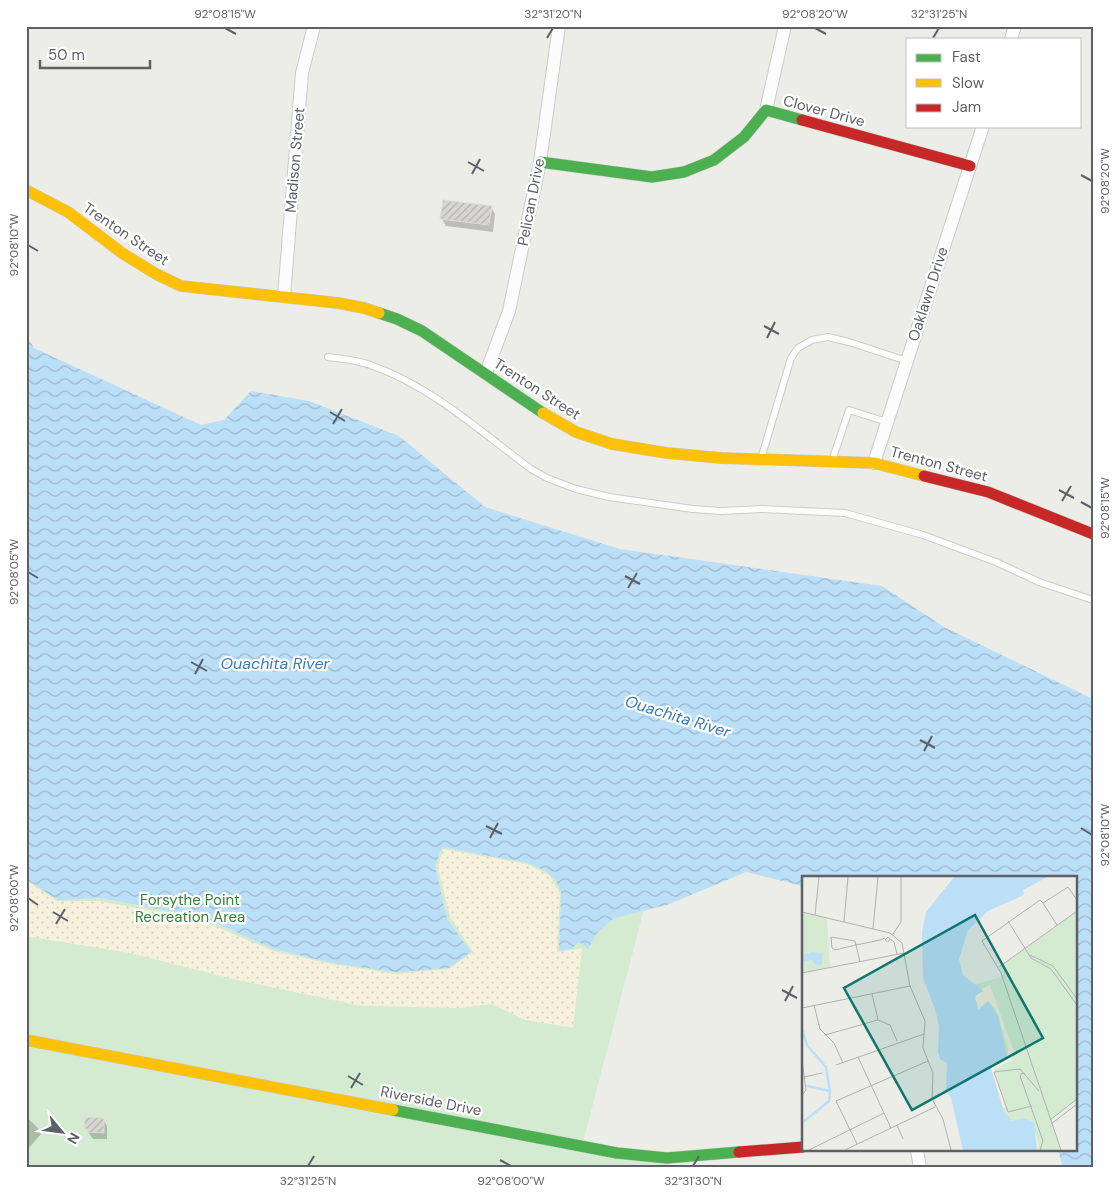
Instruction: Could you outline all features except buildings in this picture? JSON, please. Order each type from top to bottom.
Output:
[{"type":"street","name":"Madison Street","points":[[284,296],[302,73],[314,26]]},
{"type":"street","name":"Pelican Drive","points":[[486,373],[509,312],[540,162],[559,26]]},
{"type":"street","points":[[766,110],[785,26]]},
{"type":"street","points":[[1011,38],[1015,26]]},
{"type":"street","name":"Clover Drive","points":[[540,162],[652,177],[684,172],[714,160],[722,154],[744,137],[766,110],[970,166]]},
{"type":"street","name":"Oaklawn Drive","points":[[874,462],[982,128]]},
{"type":"street","name":"Trenton Street","points":[[26,190],[68,212],[122,252],[156,274],[181,286],[338,303],[364,308],[397,319],[422,331],[544,414],[576,432],[603,441],[666,453],[721,458],[874,462],[988,492],[1093,534]]},
{"type":"street","name":"Riverside Drive","points":[[26,1040],[668,1163],[802,1147]]},
{"type":"street","points":[[918,1152],[920,1168]]},
{"type":"lane","points":[[761,460],[791,358],[798,348],[812,340],[828,337],[907,361]]},
{"type":"lane","points":[[328,356],[371,365],[404,379],[424,390],[531,469],[547,478],[576,489],[609,497],[693,509],[845,513],[923,535],[996,562],[1039,582],[1093,600]]},
{"type":"lane","points":[[832,462],[848,410],[887,422]]},
{"type":"green space","name":"Forsythe Point Recreation Area","points":[[26,709],[657,860],[583,1142],[667,1158],[669,1168],[26,1168]]},
{"type":"sand","points":[[443,849],[527,864],[549,875],[560,893],[557,952],[582,948],[573,1028],[525,1020],[492,1004],[462,1008],[362,1006],[237,980],[130,953],[26,936],[26,880],[57,901],[99,901],[201,920],[273,951],[332,964],[396,974],[449,969],[473,952],[450,917],[438,867]]},
{"type":"water","name":"Ouachita River","points":[[26,335],[34,348],[201,425],[224,420],[251,391],[309,401],[399,436],[485,507],[620,549],[882,586],[944,627],[1093,699],[1093,1168],[1063,1168],[1059,1152],[1076,1152],[1076,876],[802,876],[802,886],[746,872],[667,905],[614,918],[597,933],[588,949],[582,943],[577,943],[572,949],[559,951],[561,893],[556,880],[546,871],[528,863],[442,847],[435,866],[447,919],[471,952],[449,968],[396,972],[332,963],[274,949],[202,917],[100,898],[58,900],[26,879]]},
{"type":"traffic: fast","points":[[540,162],[652,177],[684,172],[714,160],[744,137],[766,110],[802,120]]},
{"type":"traffic: fast","points":[[379,313],[422,331],[543,413]]},
{"type":"traffic: fast","points":[[393,1110],[617,1153],[667,1158],[739,1152]]},
{"type":"traffic: slow","points":[[26,190],[68,212],[122,253],[156,274],[181,286],[338,303],[379,313]]},
{"type":"traffic: slow","points":[[543,413],[576,432],[612,444],[667,453],[721,458],[874,463],[924,476]]},
{"type":"traffic: slow","points":[[26,1040],[393,1110]]},
{"type":"traffic: jam","points":[[802,120],[970,166]]},
{"type":"traffic: jam","points":[[924,476],[988,492],[1093,534]]},
{"type":"traffic: jam","points":[[739,1152],[802,1147]]}]
